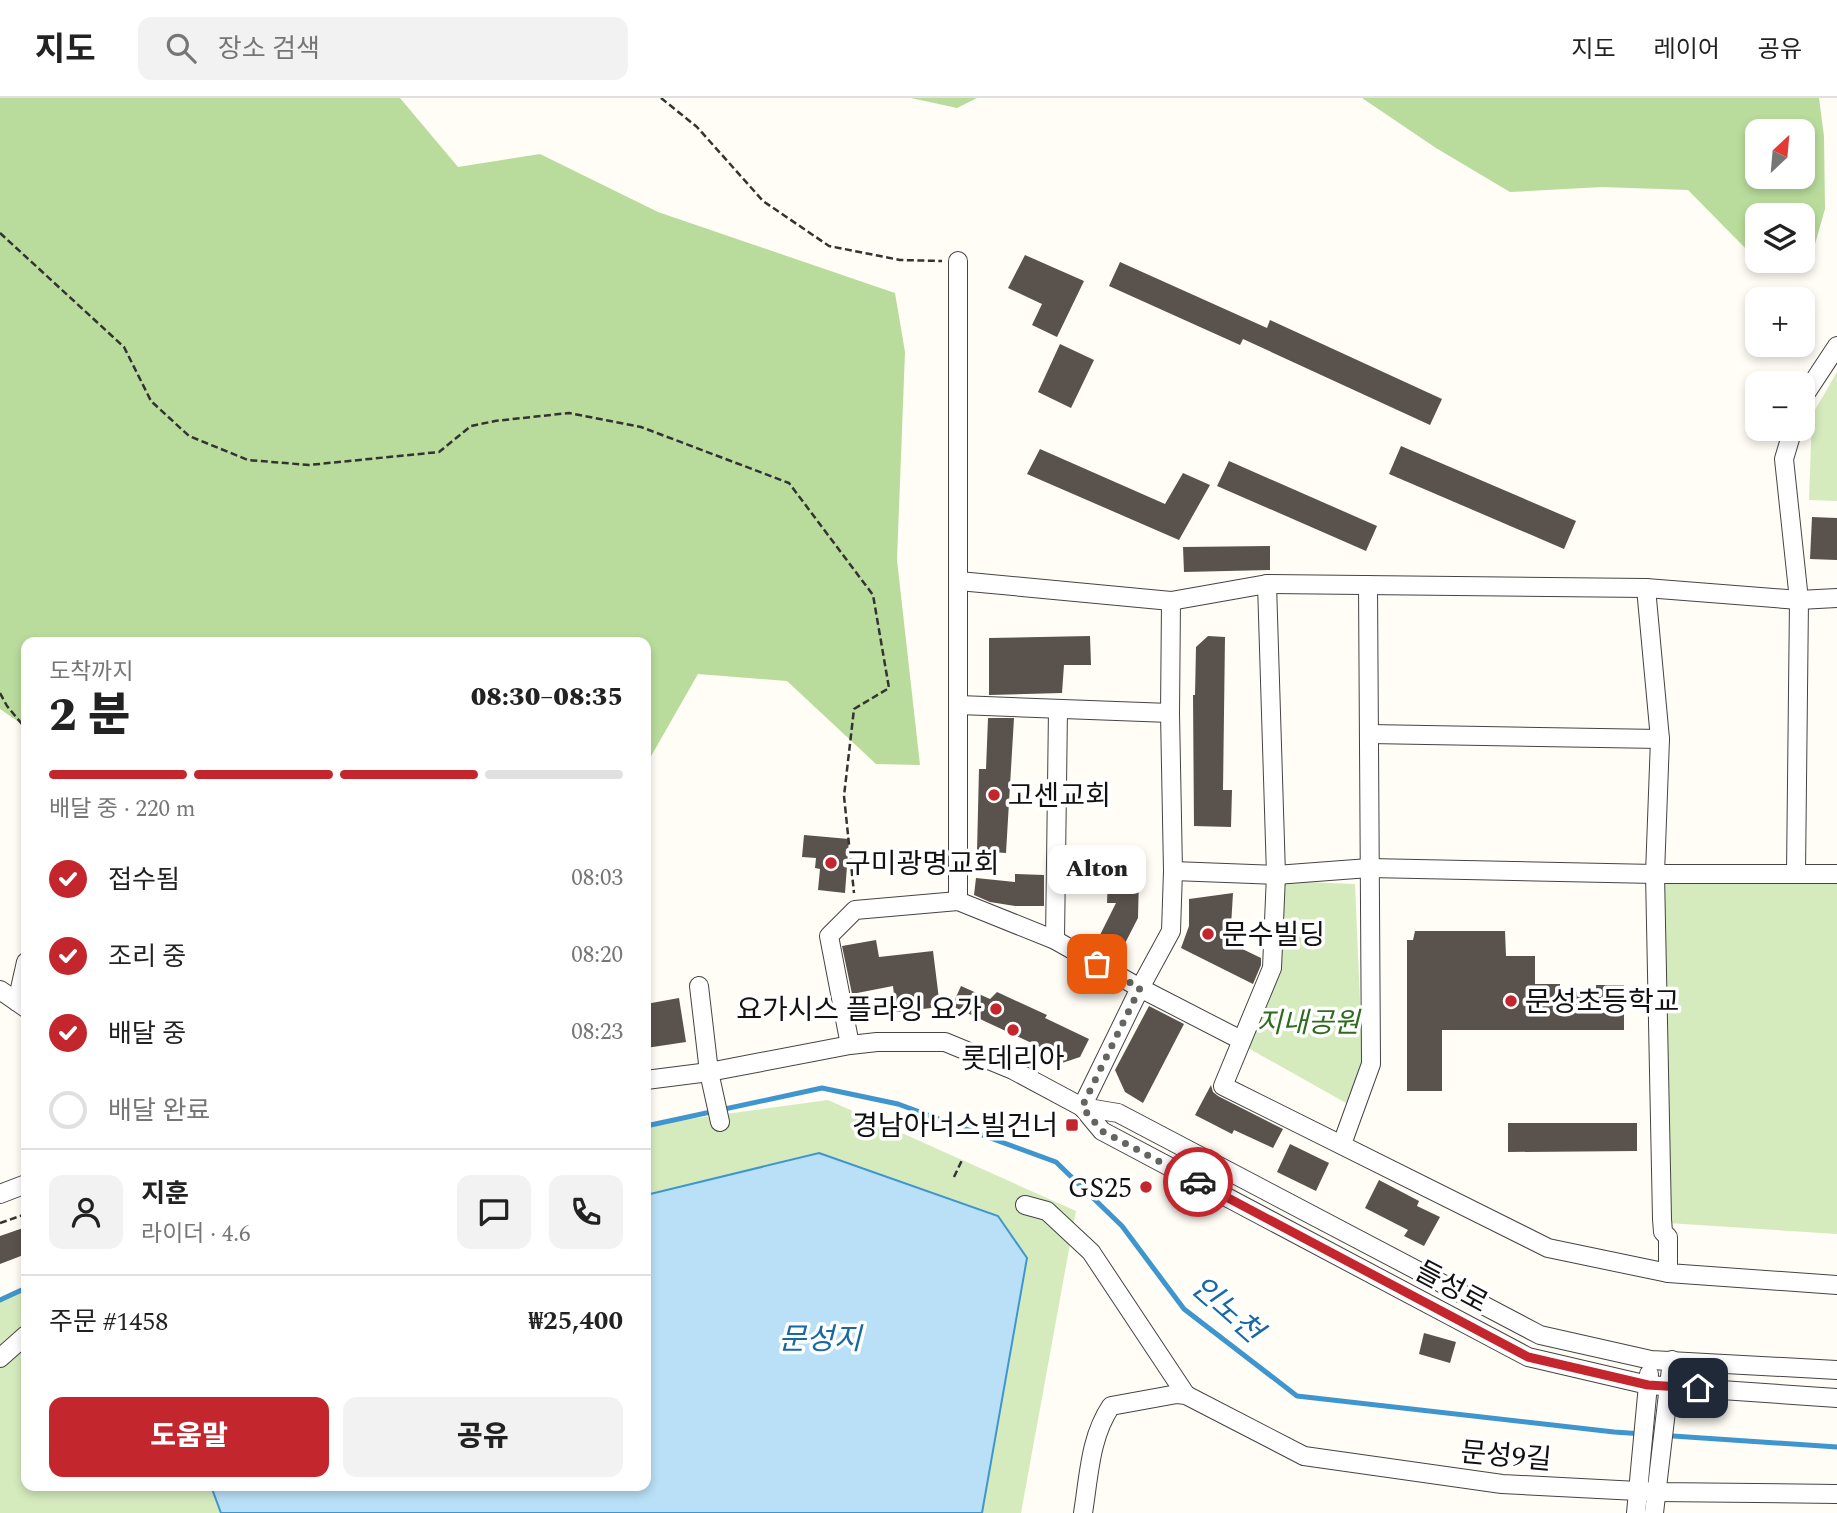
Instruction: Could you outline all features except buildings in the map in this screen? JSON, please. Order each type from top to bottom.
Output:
[{"type":"street","points":[[958,261],[958,901]]},
{"type":"street","points":[[1815,379],[1837,346]]},
{"type":"street","points":[[1789,441],[1784,458],[1799,600],[1796,874]]},
{"type":"street","points":[[959,581],[1171,601],[1267,584],[1646,588],[1799,600],[1837,598]]},
{"type":"street","points":[[1267,584],[1276,875],[1272,968],[1223,1086],[1548,1248],[1668,1273],[1837,1285]]},
{"type":"street","points":[[1342,1144],[1371,1064],[1368,585]]},
{"type":"street","points":[[1646,588],[1660,739],[1656,874],[1662,1219],[1663,1232],[1668,1237],[1668,1273]]},
{"type":"street","points":[[1082,1107],[1171,931],[1171,601]]},
{"type":"street","points":[[959,705],[1170,713]]},
{"type":"street","points":[[1055,940],[1058,709]]},
{"type":"street","points":[[1369,734],[1660,739]]},
{"type":"street","points":[[1173,871],[1276,875],[1370,868],[1656,874],[1837,874]]},
{"type":"street","points":[[850,1045],[829,936],[855,910],[958,901],[1055,940],[1241,1040]]},
{"type":"street","points":[[699,986],[709,1072],[720,1122]]},
{"type":"street","points":[[0,990],[21,1004]]},
{"type":"street","name":"들성로","points":[[651,1079],[709,1072],[850,1045],[877,1042],[945,1042],[1013,1070],[1082,1107],[1118,1113],[1540,1335],[1651,1360],[1837,1370]]},
{"type":"street","name":"들성로","points":[[1082,1107],[1102,1131],[1528,1357],[1648,1394],[1670,1387],[1837,1398]]},
{"type":"street","points":[[0,1194],[21,1186]]},
{"type":"street","points":[[1025,1205],[1047,1211],[1091,1252],[1186,1395]]},
{"type":"street","points":[[0,1358],[21,1339]]},
{"type":"street","points":[[1651,1360],[1642,1469],[1654,1513]]},
{"type":"street","points":[[1636,1513],[1660,1471],[1672,1360]]},
{"type":"street","points":[[1083,1513],[1092,1453],[1101,1422],[1111,1406],[1134,1400],[1186,1395]]},
{"type":"street","name":"문성9길","points":[[1186,1395],[1304,1456],[1502,1484],[1648,1492],[1837,1494]]},
{"type":"path","points":[[661,98],[697,127],[763,201],[828,246],[900,261],[958,261]]},
{"type":"path","points":[[0,233],[124,347],[151,401],[189,436],[248,460],[309,465],[439,452],[471,426],[569,413],[641,427],[789,483],[873,595],[890,688],[853,709],[844,796],[855,910]]},
{"type":"path","points":[[0,693],[6,706],[21,723]]},
{"type":"path","points":[[954,1177],[962,1160]]},
{"type":"path","points":[[0,1223],[21,1215]]},
{"type":"green space","points":[[0,98],[400,98],[458,167],[540,154],[658,212],[895,293],[905,352],[897,560],[920,765],[876,764],[787,681],[698,674],[651,756],[651,637],[21,637],[21,724],[0,709]]},
{"type":"green space","points":[[911,98],[977,98],[957,108]]},
{"type":"green space","points":[[1362,98],[1819,98],[1824,136],[1825,209],[1815,244],[1815,203],[1745,203],[1745,248],[1688,190],[1602,187],[1510,192],[1436,148]]},
{"type":"green space","points":[[1837,372],[1837,501],[1809,500],[1815,410]]},
{"type":"green space","points":[[1655,874],[1837,883],[1837,1234],[1668,1223]]},
{"type":"green space","name":"지내공원","points":[[1278,881],[1355,884],[1363,1071],[1346,1103],[1241,1044],[1274,968]]},
{"type":"green space","name":"문성지","points":[[828,1100],[1076,1211],[1021,1513],[0,1513],[0,1300],[21,1290],[21,1491],[651,1491],[651,1124]]},
{"type":"water","name":"문성지","points":[[819,1153],[998,1216],[1027,1258],[982,1513],[221,1513],[213,1491],[651,1491],[651,1194]]},
{"type":"waterway","name":"인노천","points":[[651,1125],[822,1088],[898,1104],[1056,1162],[1122,1226],[1184,1309],[1297,1396],[1614,1432],[1837,1447]]},
{"type":"waterway","name":"인노천","points":[[0,1300],[21,1290]]},
{"type":"way so far","points":[[1097,964],[1140,988],[1082,1107],[1102,1131],[1198,1182]]},
{"type":"place","name":"고센교회","points":[[994,795]]},
{"type":"place","name":"구미광명교회","points":[[831,863]]},
{"type":"place","name":"문수빌딩","points":[[1208,934]]},
{"type":"place","name":"Alton","points":[[1097,964]]},
{"type":"place","name":"문성초등학교","points":[[1511,1001]]},
{"type":"place","name":"요가시스 플라잉 요가","points":[[996,1009]]},
{"type":"place","name":"롯데리아","points":[[1013,1030]]},
{"type":"place","name":"경남아너스빌건너","points":[[1072,1125]]},
{"type":"place","name":"GS25","points":[[1146,1187]]},
{"type":"route","points":[[1198,1182],[1528,1357],[1648,1385],[1698,1388]]}]
